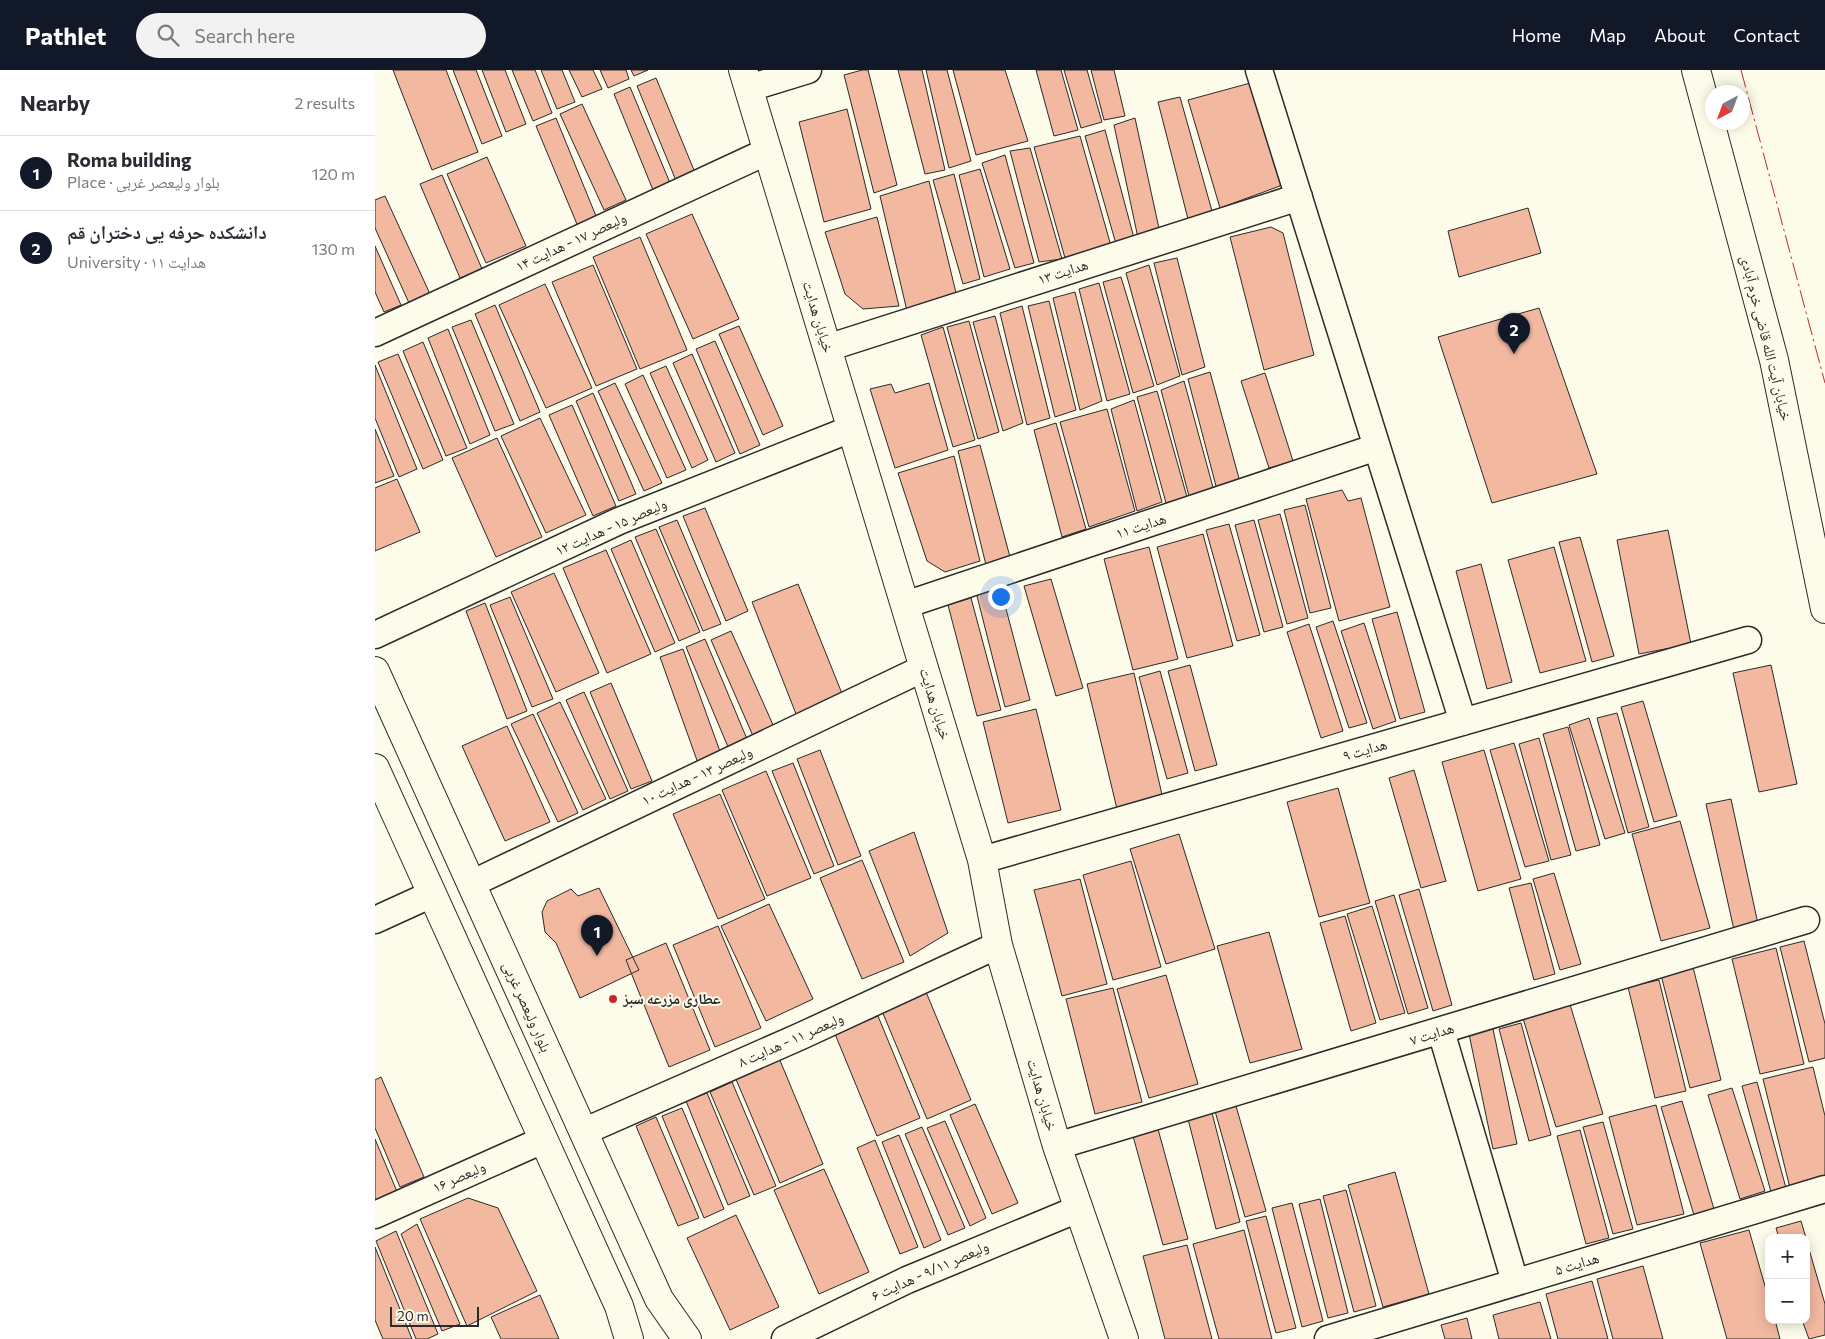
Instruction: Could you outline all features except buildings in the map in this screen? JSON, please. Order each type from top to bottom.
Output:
[{"type":"main road","name":"خیابان آیت الله قاضی خرم آبادی","points":[[1696,70],[1774,360],[1825,609]]},
{"type":"main road","name":"خیابان هدایت","points":[[746,79],[982,860],[998,945],[1057,1146],[1124,1339]]},
{"type":"main road","name":"بلوار ولیعصر غربی","points":[[375,671],[659,1300],[687,1339]]},
{"type":"main road","points":[[375,768],[619,1306],[629,1339]]},
{"type":"street","points":[[746,79],[808,70]]},
{"type":"street","points":[[1259,70],[1463,722]]},
{"type":"street","name":"ولیعصر ۱۷ - هدایت ۱۴","points":[[375,333],[768,151]]},
{"type":"street","name":"هدایت ۱۳","points":[[827,348],[1299,197]]},
{"type":"street","name":"ولیعصر ۱۵ - هدایت ۱۲","points":[[375,636],[619,521],[851,429]]},
{"type":"street","name":"هدایت ۱۱","points":[[905,605],[1377,447]]},
{"type":"street","name":"هدایت ۹","points":[[982,860],[1748,640]]},
{"type":"street","name":"ولیعصر ۱۳ - هدایت ۱۰","points":[[471,884],[924,668]]},
{"type":"street","points":[[375,920],[432,894]]},
{"type":"street","name":"هدایت ۷","points":[[1057,1146],[1806,920]]},
{"type":"street","name":"ولیعصر ۱۱ - هدایت ۸","points":[[583,1132],[793,1040],[998,945]]},
{"type":"street","points":[[1441,1031],[1515,1282]]},
{"type":"street","name":"ولیعصر ۱۶","points":[[375,1215],[543,1140]]},
{"type":"street","name":"هدایت ۵","points":[[1328,1339],[1825,1188]]},
{"type":"street","name":"ولیعصر ۹/۱۱ - هدایت ۶","points":[[785,1339],[907,1280],[1078,1209]]},
{"type":"power","points":[[1741,70],[1825,383]]},
{"type":"place","name":"دانشکده حرفه یی دختران قم","points":[[1514,354]]},
{"type":"place","name":"Roma building","points":[[597,956]]},
{"type":"place","name":"عطاری مزرعه سبز","points":[[613,999]]}]
